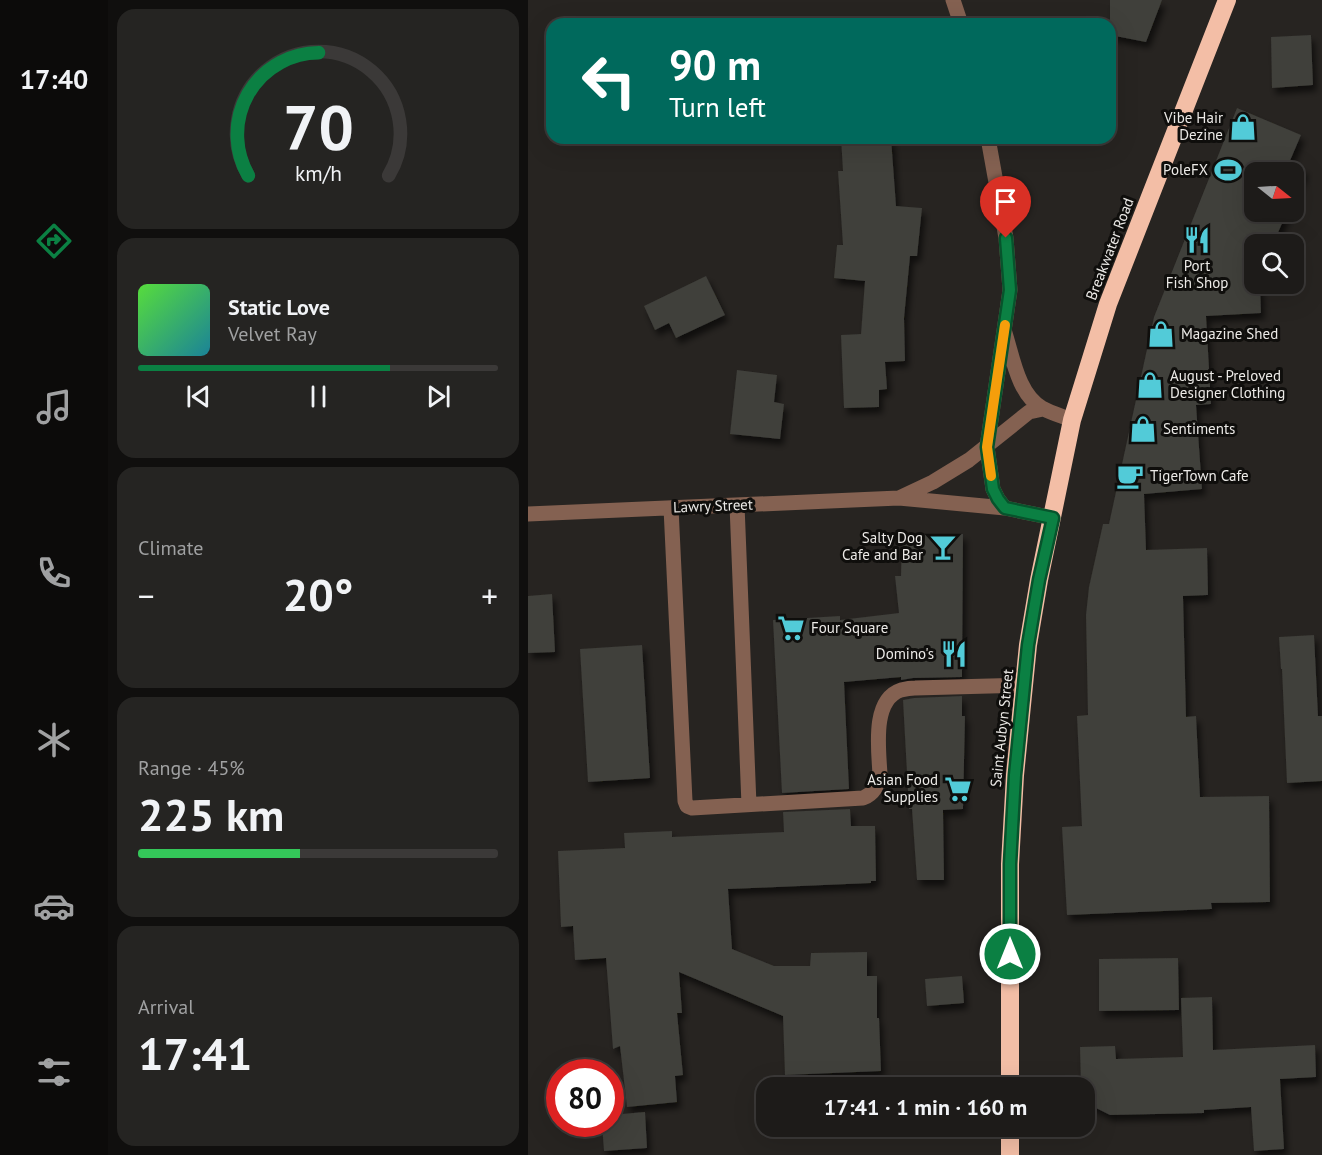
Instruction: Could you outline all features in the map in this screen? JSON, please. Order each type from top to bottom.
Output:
[{"type":"highway","name":"Breakwater Road","points":[[1053,518],[1072,420],[1108,304],[1227,0]]},
{"type":"highway","name":"Saint Aubyn Street","points":[[1010,1077],[1010,864],[1015,775],[1028,645],[1053,518]]},
{"type":"highway","points":[[1010,1137],[1010,1155]]},
{"type":"street","points":[[953,0],[959,18]]},
{"type":"street","points":[[989,144],[1006,238],[1010,290],[987,447],[993,489],[1005,508]]},
{"type":"street","points":[[1004,330],[1027,394],[1043,409],[1072,420]]},
{"type":"street","name":"Lawry Street","points":[[899,498],[933,482],[969,460],[1029,412],[1043,409]]},
{"type":"street","name":"Lawry Street","points":[[528,514],[899,498],[1005,508],[1053,518]]},
{"type":"street","points":[[737,505],[749,805]]},
{"type":"street","points":[[671,508],[687,806],[696,809],[869,796],[880,775],[879,729],[882,710],[894,694],[900,690],[915,688],[1025,685]]},
{"type":"building","points":[[1110,0],[1162,0],[1146,42],[1116,36],[1116,18],[1110,18]]},
{"type":"building","points":[[1311,35],[1313,85],[1272,88],[1271,37]]},
{"type":"building","points":[[1237,108],[1301,135],[1289,162],[1244,162],[1244,222],[1283,222],[1277,234],[1244,234],[1244,294],[1260,294],[1261,313],[1206,316],[1211,404],[1196,405],[1202,489],[1144,494],[1146,550],[1207,548],[1208,595],[1183,596],[1186,717],[1196,716],[1200,797],[1269,796],[1270,902],[1211,903],[1212,909],[1067,915],[1062,827],[1082,826],[1077,716],[1088,715],[1086,615],[1089,587],[1103,524],[1109,524],[1154,317]]},
{"type":"building","points":[[841,144],[891,144],[896,206],[922,208],[917,256],[910,256],[904,318],[905,361],[885,362],[887,389],[879,390],[879,407],[844,408],[841,335],[861,334],[865,281],[834,278],[837,245],[843,245],[838,171],[843,171]]},
{"type":"building","points":[[706,276],[725,315],[676,338],[669,323],[655,330],[644,306]]},
{"type":"building","points":[[737,370],[777,375],[774,402],[784,404],[780,439],[730,434]]},
{"type":"building","points":[[963,534],[962,677],[901,680],[901,677],[844,682],[849,789],[782,793],[773,620],[840,616],[840,620],[899,613],[895,576],[901,576],[902,535]]},
{"type":"building","points":[[552,594],[555,652],[528,653],[528,596]]},
{"type":"building","points":[[1314,635],[1318,716],[1322,716],[1322,781],[1287,783],[1279,637]]},
{"type":"building","points":[[642,645],[650,778],[588,782],[580,649]]},
{"type":"building","points":[[962,696],[962,716],[965,716],[963,809],[943,810],[944,880],[917,880],[912,809],[909,809],[903,700]]},
{"type":"building","points":[[850,809],[851,826],[875,826],[876,881],[728,889],[732,949],[774,966],[810,966],[811,953],[867,952],[867,976],[877,976],[881,1071],[785,1075],[783,1016],[679,972],[682,1013],[677,1013],[683,1075],[675,1076],[677,1102],[627,1107],[624,1059],[621,1059],[620,1046],[613,1049],[606,958],[575,960],[573,926],[561,927],[558,851],[625,848],[624,833],[672,831],[672,837],[784,832],[783,812]]},
{"type":"building","points":[[1178,958],[1179,1010],[1099,1011],[1099,959]]},
{"type":"building","points":[[962,976],[964,1003],[927,1006],[925,979]]},
{"type":"building","points":[[1212,997],[1213,1050],[1315,1045],[1316,1077],[1280,1079],[1284,1149],[1254,1151],[1251,1107],[1204,1110],[1204,1113],[1110,1115],[1095,1108],[1095,1077],[1081,1077],[1080,1047],[1115,1046],[1116,1059],[1183,1057],[1181,998]]},
{"type":"building","points":[[645,1112],[647,1148],[604,1151],[603,1137],[624,1137],[624,1114]]},
{"type":"slow traffic","points":[[991,476],[987,447],[1005,325]]},
{"type":"place","name":"Vibe Hair Dezine","points":[[1243,127]]},
{"type":"place","name":"PoleFX","points":[[1228,170]]},
{"type":"place","name":"Port Fish Shop","points":[[1197,240]]},
{"type":"place","name":"Magazine Shed","points":[[1161,334]]},
{"type":"place","name":"August - Preloved Designer Clothing","points":[[1150,385]]},
{"type":"place","name":"Sentiments","points":[[1143,429]]},
{"type":"place","name":"TigerTown Cafe","points":[[1130,476]]},
{"type":"place","name":"Salty Dog Cafe and Bar","points":[[943,547]]},
{"type":"place","name":"Four Square","points":[[791,628]]},
{"type":"place","name":"Domino's","points":[[954,654]]},
{"type":"place","name":"Asian Food Supplies","points":[[958,789]]},
{"type":"route","points":[[1006,238],[1010,290],[987,447],[989,469],[993,489],[1005,508],[1053,518],[1028,645],[1015,775],[1010,864],[1010,954]]}]
